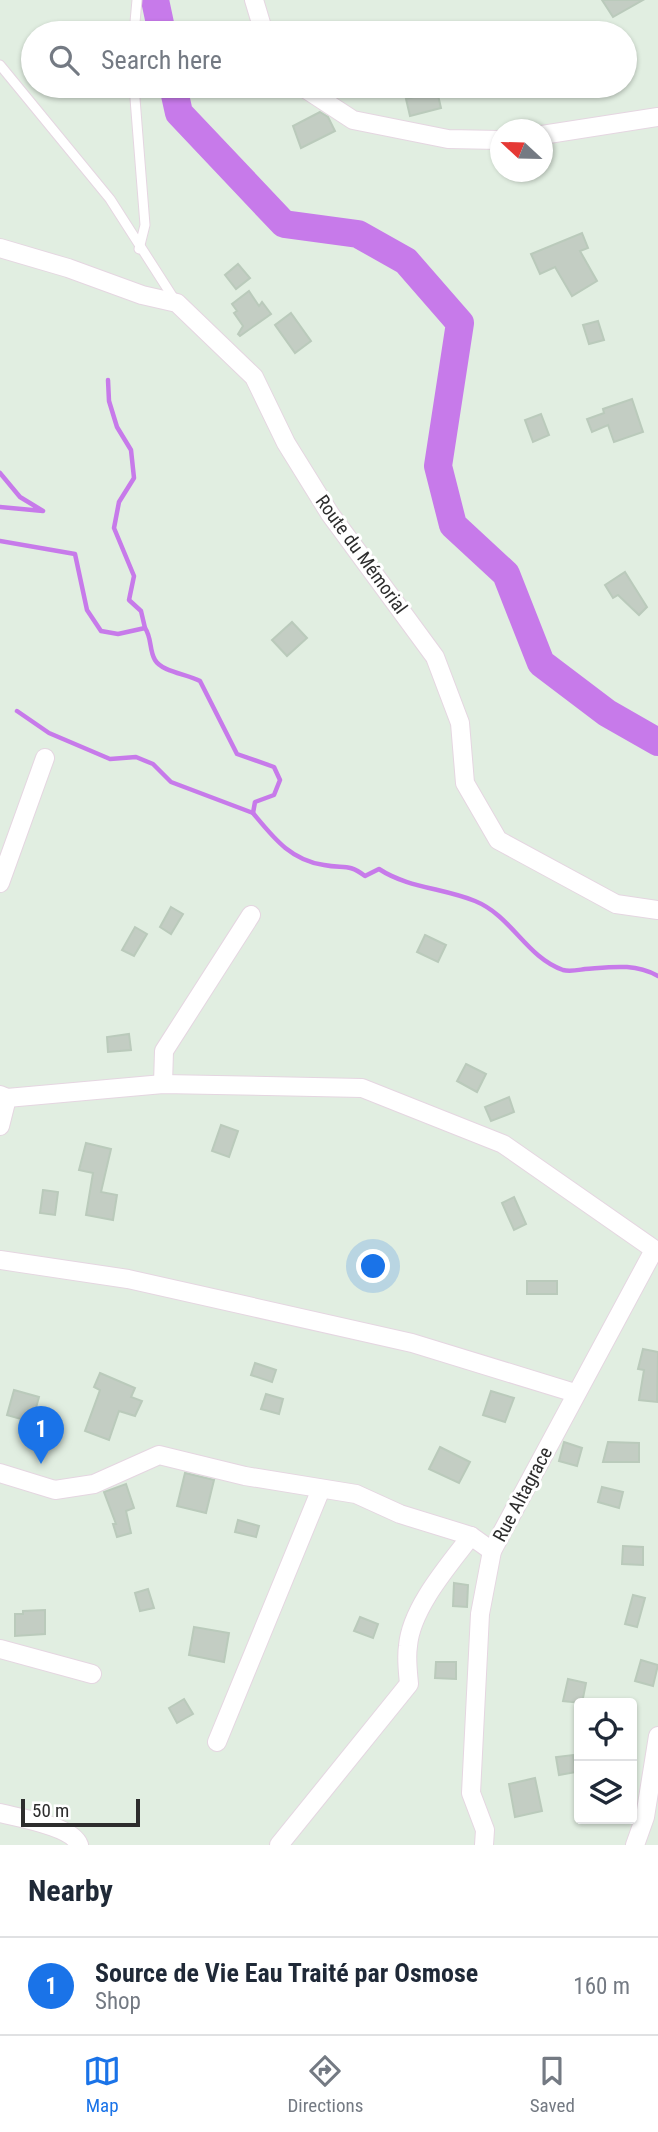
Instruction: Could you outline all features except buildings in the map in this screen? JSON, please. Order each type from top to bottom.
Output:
[{"type":"street","points":[[254,0],[260,21]]},
{"type":"street","points":[[319,98],[352,120],[448,139],[490,141]]},
{"type":"street","points":[[553,133],[658,117]]},
{"type":"street","points":[[0,248],[68,268],[142,295],[177,303]]},
{"type":"street","name":"Route du Mémorial","points":[[177,303],[254,377],[286,443],[330,514],[435,657],[460,723],[465,783],[498,840],[616,904],[658,910]]},
{"type":"street","points":[[0,883],[45,758]]},
{"type":"street","points":[[163,1084],[163,1051],[251,915]]},
{"type":"street","points":[[0,1126],[4,1096],[163,1084],[362,1088],[503,1144],[656,1251]]},
{"type":"street","name":"Rue Altagrace","points":[[484,1845],[485,1830],[471,1793],[480,1614],[492,1551],[575,1393],[656,1251]]},
{"type":"street","points":[[0,1260],[128,1279],[412,1343],[575,1393]]},
{"type":"street","points":[[0,1473],[19,1482],[55,1490],[94,1485],[159,1455],[245,1476],[356,1494],[400,1514],[471,1536],[492,1551]]},
{"type":"street","points":[[217,1742],[321,1489]]},
{"type":"street","points":[[279,1845],[409,1684],[408,1644],[414,1622],[439,1577],[471,1536]]},
{"type":"street","points":[[0,1649],[92,1674]]},
{"type":"street","points":[[635,1845],[645,1817],[658,1736]]},
{"type":"street","points":[[0,1813],[65,1830],[77,1839],[79,1845]]},
{"type":"lane","points":[[135,21],[137,0]]},
{"type":"lane","points":[[0,65],[21,91]]},
{"type":"lane","points":[[27,98],[110,200],[139,249],[177,303]]},
{"type":"lane","points":[[135,98],[145,225],[139,249]]},
{"type":"waterway","points":[[155,0],[159,21]]},
{"type":"waterway","points":[[176,98],[179,113],[284,224],[358,234],[406,261],[460,323],[438,466],[453,525],[506,574],[541,663],[607,713],[658,742]]},
{"type":"waterway","points":[[108,380],[109,401],[117,427],[131,450],[134,478],[119,502],[114,528],[134,576],[129,600],[141,611],[145,628]]},
{"type":"waterway","points":[[0,473],[20,497],[43,511],[0,507]]},
{"type":"waterway","points":[[0,541],[75,554],[87,610],[101,631],[118,634],[145,628],[158,664],[200,681],[237,754],[274,767],[280,780],[274,795],[255,802],[253,813],[275,839],[292,853],[312,862],[350,868],[365,876],[379,869],[402,880],[475,901],[499,916],[539,956],[563,970],[623,967],[640,969],[658,976]]},
{"type":"waterway","points":[[17,711],[49,733],[110,759],[136,757],[153,764],[171,782],[253,813]]},
{"type":"place","name":"Source de Vie Eau Traité par Osmose","points":[[41,1464]]}]
